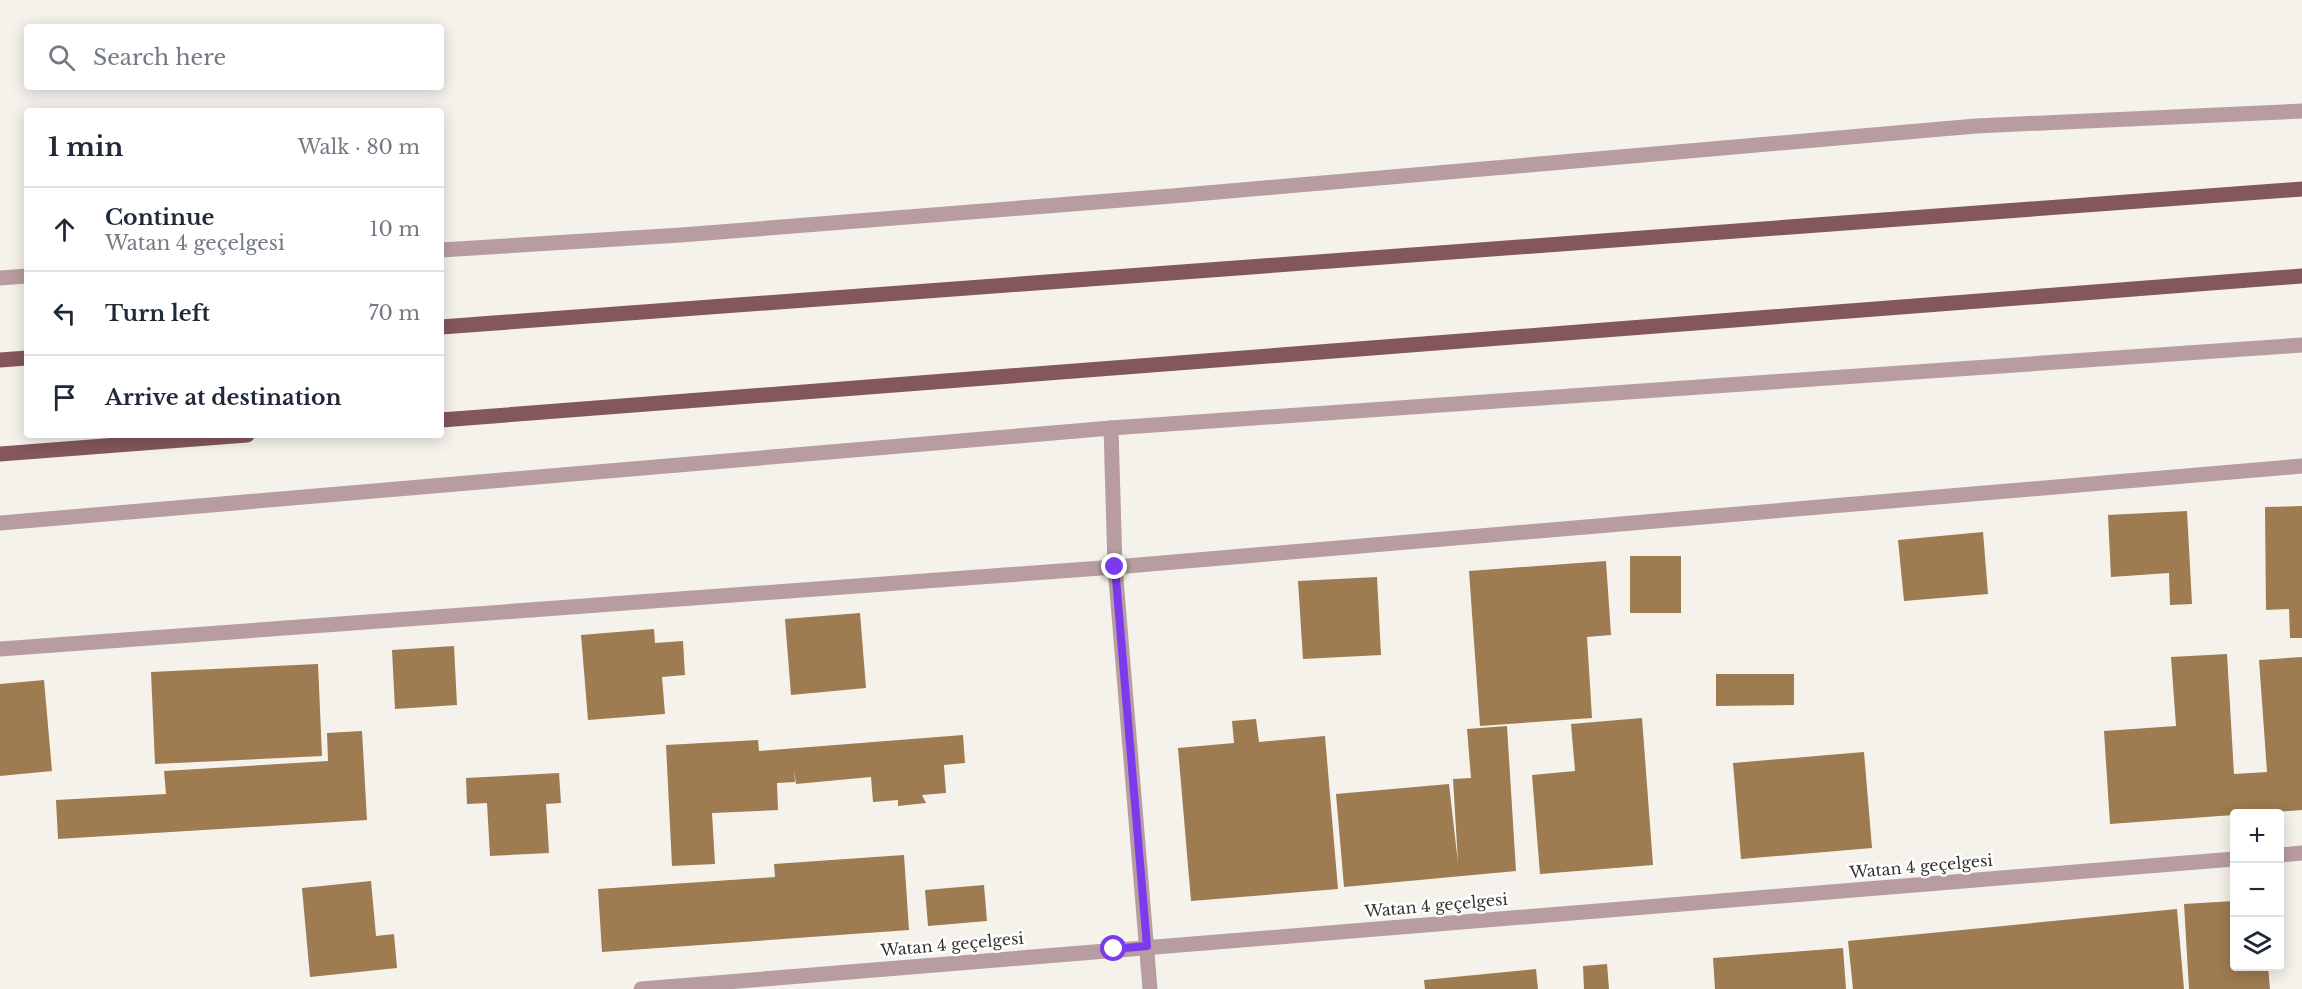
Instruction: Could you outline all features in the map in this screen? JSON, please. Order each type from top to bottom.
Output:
[{"type":"main road","points":[[444,327],[2302,189]]},
{"type":"main road","points":[[444,420],[2302,276]]},
{"type":"main road","points":[[0,360],[24,358]]},
{"type":"main road","points":[[0,454],[208,438]]},
{"type":"street","points":[[444,250],[681,235],[1172,196],[1976,126],[2302,111]]},
{"type":"street","points":[[0,278],[24,276]]},
{"type":"street","points":[[0,523],[1111,428],[2302,345]]},
{"type":"street","points":[[1111,428],[1115,567],[1150,989]]},
{"type":"street","points":[[0,649],[1115,567],[2302,466]]},
{"type":"street","points":[[2284,855],[2302,853]]},
{"type":"street","name":"Watan 4 geçelgesi","points":[[641,989],[2230,859]]},
{"type":"building","points":[[2302,506],[2302,638],[2290,638],[2289,609],[2266,610],[2265,507]]},
{"type":"building","points":[[2187,511],[2192,604],[2170,605],[2169,573],[2111,577],[2108,515]]},
{"type":"building","points":[[1983,532],[1988,594],[1904,601],[1898,540]]},
{"type":"building","points":[[1630,556],[1681,556],[1681,613],[1630,613]]},
{"type":"building","points":[[1606,561],[1611,635],[1587,637],[1592,718],[1480,726],[1469,571]]},
{"type":"building","points":[[1377,577],[1381,655],[1303,659],[1298,581]]},
{"type":"building","points":[[860,613],[866,688],[791,695],[785,619]]},
{"type":"building","points":[[654,629],[655,643],[683,641],[685,675],[662,677],[665,714],[588,720],[581,635]]},
{"type":"building","points":[[454,646],[457,705],[395,709],[392,650]]},
{"type":"building","points":[[2227,654],[2234,774],[2267,772],[2259,660],[2302,657],[2302,810],[2230,809],[2230,815],[2110,824],[2104,731],[2176,726],[2171,657]]},
{"type":"building","points":[[318,664],[322,756],[155,764],[151,672]]},
{"type":"building","points":[[1716,674],[1794,674],[1794,705],[1716,706]]},
{"type":"building","points":[[44,680],[52,771],[0,776],[0,684]]},
{"type":"building","points":[[1642,718],[1653,865],[1540,874],[1532,775],[1575,771],[1571,724]]},
{"type":"building","points":[[1256,719],[1259,742],[1325,736],[1338,889],[1191,901],[1178,748],[1234,743],[1232,721]]},
{"type":"building","points":[[1507,726],[1516,871],[1344,887],[1336,794],[1449,784],[1458,863],[1453,779],[1471,778],[1467,729]]},
{"type":"building","points":[[362,731],[367,820],[58,839],[56,800],[166,794],[164,771],[328,761],[327,733]]},
{"type":"building","points":[[963,735],[965,763],[944,765],[946,793],[922,795],[926,803],[898,806],[898,800],[873,802],[871,777],[796,784],[794,769],[795,782],[777,783],[778,810],[712,813],[715,864],[672,866],[666,745],[758,740],[759,751]]},
{"type":"building","points":[[1864,752],[1872,848],[1741,859],[1733,763]]},
{"type":"building","points":[[559,773],[561,803],[546,804],[549,853],[490,856],[487,803],[467,804],[466,778]]},
{"type":"building","points":[[904,855],[909,930],[602,952],[598,889],[775,877],[774,864]]},
{"type":"building","points":[[371,881],[376,936],[394,934],[397,968],[310,977],[302,888]]},
{"type":"building","points":[[984,885],[987,921],[928,926],[925,890]]},
{"type":"building","points":[[2230,901],[2230,971],[2268,971],[2270,989],[2189,989],[2184,904]]},
{"type":"building","points":[[2177,909],[2184,989],[1853,989],[1848,941]]},
{"type":"building","points":[[1843,948],[1846,989],[1715,989],[1713,958]]},
{"type":"building","points":[[1607,964],[1609,989],[1584,989],[1583,966]]},
{"type":"building","points":[[1536,969],[1538,989],[1425,989],[1424,980]]},
{"type":"route","points":[[1114,949],[1147,946],[1115,567]]}]
